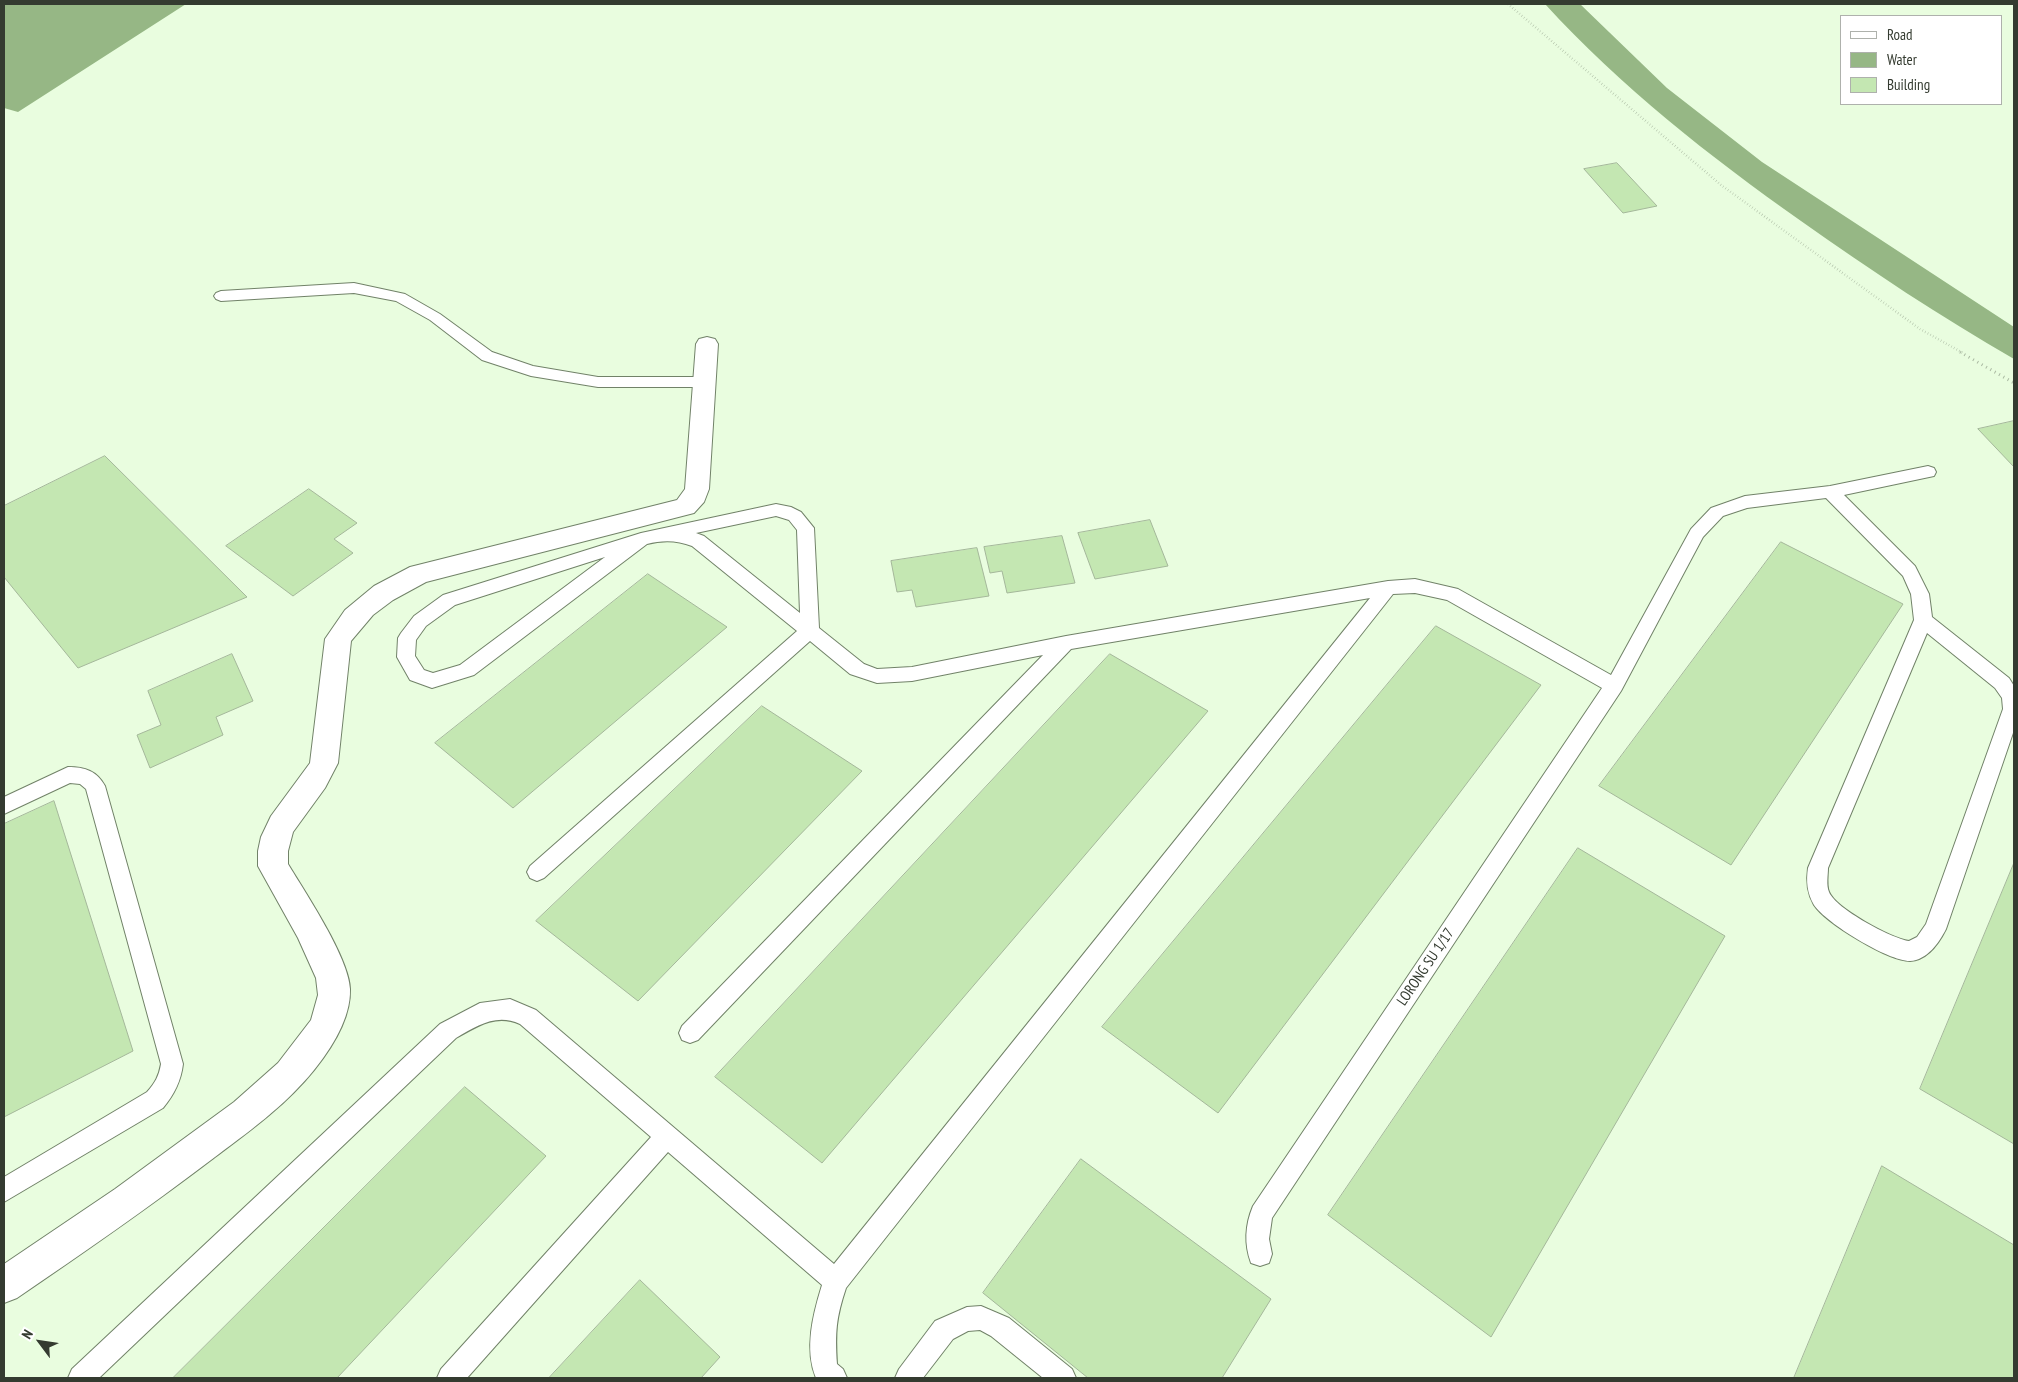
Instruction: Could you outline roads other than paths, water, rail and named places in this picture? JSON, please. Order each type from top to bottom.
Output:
[{"type":"street","points":[[4,1285],[129,1202],[235,1122],[282,1080],[315,1043],[332,1009],[335,985],[324,956],[273,866],[272,853],[274,839],[281,824],[324,766],[338,639],[348,622],[369,602],[390,587],[419,574],[685,507],[692,502],[697,489],[707,344]]},
{"type":"lane","points":[[220,296],[354,288],[400,297],[434,317],[487,356],[531,371],[598,382],[704,382]]},
{"type":"lane","name":"LORONG SU 1/17","points":[[1260,1254],[1257,1239],[1261,1214],[1614,686],[1697,533],[1717,512],[1745,502],[1830,492],[1928,472]]},
{"type":"lane","points":[[1830,492],[1909,571],[1918,586],[1923,602],[1923,620],[1818,868],[1817,885],[1821,900],[1838,916],[1894,948],[1909,951],[1922,946],[1935,929],[2012,709],[2011,697],[2002,684],[1923,620]]},
{"type":"lane","points":[[641,539],[467,670],[432,681],[417,675],[406,657],[406,638],[420,621],[449,600],[641,539],[776,510],[795,516],[805,528],[810,630]]},
{"type":"lane","points":[[671,533],[684,535],[698,541],[857,669],[877,676],[912,674],[1066,643],[1388,588],[1415,586],[1452,594],[1614,686]]},
{"type":"lane","points":[[826,1376],[823,1338],[825,1315],[836,1281],[1388,588]]},
{"type":"lane","points":[[537,872],[810,630]]},
{"type":"lane","points":[[690,1033],[1066,643]]},
{"type":"lane","points":[[4,806],[68,775],[80,775],[90,778],[95,786],[172,1064],[171,1076],[165,1088],[155,1100],[4,1190]]},
{"type":"lane","points":[[81,1378],[448,1031],[480,1013],[510,1009],[528,1017],[836,1281]]},
{"type":"lane","points":[[450,1378],[667,1136]]},
{"type":"lane","points":[[908,1378],[944,1330],[967,1319],[981,1318],[1000,1327],[1062,1378]]},
{"type":"water","points":[[4,4],[186,4],[18,112],[4,108]]},
{"type":"water","points":[[1545,4],[1580,4],[1667,88],[1762,162],[2014,327],[2014,359],[1879,275],[1733,171],[1635,92],[1604,64]]}]
